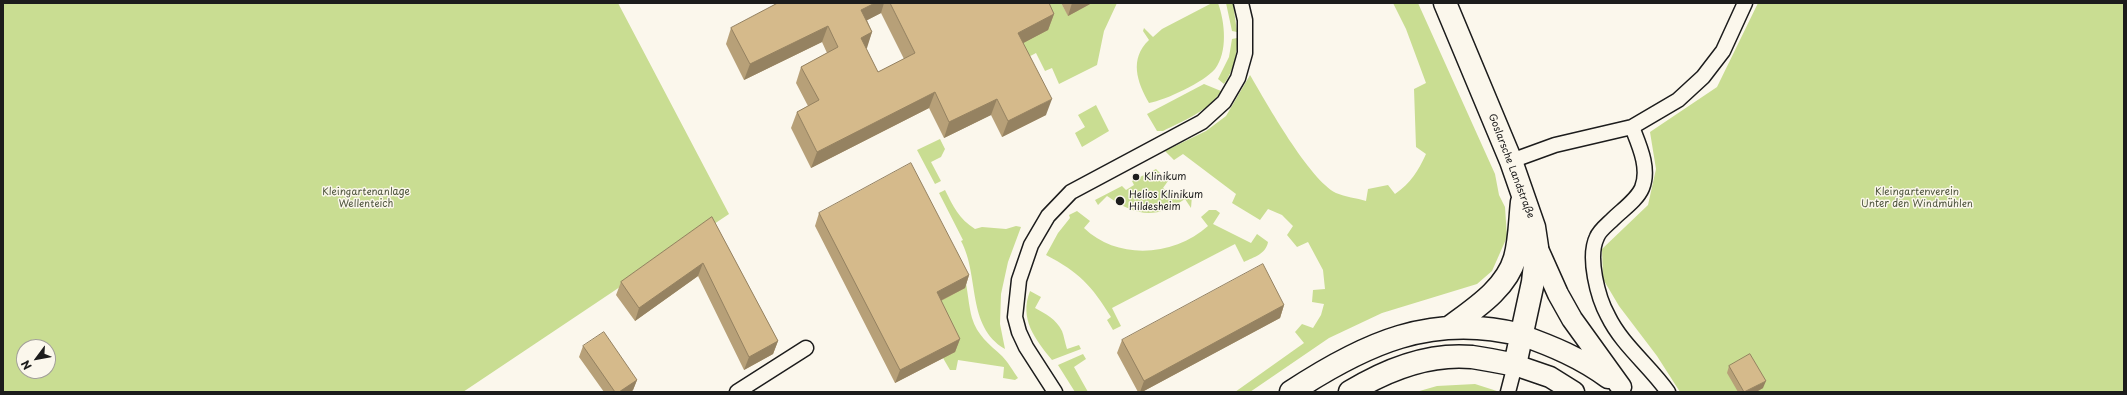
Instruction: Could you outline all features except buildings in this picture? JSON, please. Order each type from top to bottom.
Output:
[{"type":"main road","name":"Goslarsche Landstraße","points":[[1445,3],[1511,162],[1534,227],[1537,247],[1534,282],[1515,365]]},
{"type":"main road","points":[[1450,327],[1483,301],[1500,284],[1515,259],[1523,193]]},
{"type":"main road","points":[[1537,247],[1558,294],[1572,319],[1623,390]]},
{"type":"main road","points":[[1291,392],[1333,366],[1376,345],[1401,336],[1450,327],[1475,326],[1521,335],[1573,356],[1591,365],[1623,390]]},
{"type":"main road","points":[[1350,392],[1383,374],[1426,361],[1472,357],[1515,365],[1550,377],[1574,392]]},
{"type":"street","points":[[1055,392],[1026,347],[1019,332],[1015,317],[1019,280],[1031,245],[1039,229],[1056,206],[1071,192],[1202,122],[1218,109],[1234,87],[1244,59],[1246,20],[1241,3]]},
{"type":"street","points":[[1511,162],[1555,145],[1632,127],[1678,100],[1703,77],[1723,51],[1745,3]]},
{"type":"street","points":[[1632,127],[1645,170],[1642,188],[1596,237],[1594,257],[1595,280],[1608,317],[1622,339],[1660,380],[1668,392]]},
{"type":"street","points":[[737,392],[806,348]]},
{"type":"street","points":[[1508,392],[1515,365]]},
{"type":"green space","name":"Kleingartenanlage Wellenteich","points":[[3,3],[618,3],[729,214],[463,392],[3,392]]},
{"type":"green space","points":[[1035,3],[1061,3],[1068,15],[1092,3],[1117,3],[1104,31],[1097,65],[1059,84],[1052,68],[1045,71],[1036,53],[1019,62],[1012,49]]},
{"type":"green space","points":[[1212,3],[1218,3],[1224,28],[1224,46],[1215,69],[1194,85],[1165,98],[1149,103],[1138,79],[1137,71],[1139,55],[1149,40],[1143,31],[1144,28],[1153,37],[1162,29]]},
{"type":"green space","points":[[1226,3],[1233,3],[1237,32],[1232,31]]},
{"type":"green space","points":[[1393,3],[1418,3],[1495,174],[1499,195],[1505,207],[1507,237],[1492,271],[1477,284],[1382,313],[1329,338],[1250,392],[1235,392],[1304,343],[1295,332],[1302,324],[1313,328],[1321,315],[1324,304],[1312,302],[1313,290],[1325,289],[1323,270],[1308,242],[1297,247],[1287,235],[1293,226],[1282,215],[1268,209],[1260,220],[1232,203],[1236,194],[1183,154],[1174,160],[1165,151],[1206,131],[1226,116],[1250,75],[1289,140],[1301,157],[1325,185],[1336,193],[1366,201],[1368,189],[1388,185],[1395,194],[1414,176],[1426,154],[1416,147],[1414,89],[1426,83],[1406,29]]},
{"type":"green space","name":"Kleingartenverein Unter den Windmühlen","points":[[1758,3],[2124,3],[2124,392],[1680,392],[1657,356],[1619,306],[1603,279],[1602,249],[1648,205],[1656,169],[1650,132],[1717,87]]},
{"type":"green space","points":[[1237,38],[1237,50],[1234,62],[1230,74],[1224,84],[1218,79],[1229,57],[1232,39]]},
{"type":"green space","points":[[1204,84],[1221,91],[1210,104],[1195,115],[1163,131],[1157,131],[1147,114]]},
{"type":"green space","points":[[1096,105],[1109,131],[1082,147],[1075,133],[1085,127],[1078,115]]},
{"type":"green space","points":[[940,139],[945,149],[941,157],[931,162],[941,181],[935,184],[917,150]]},
{"type":"green space","points":[[1156,169],[1168,181],[1163,188],[1177,200],[1185,191],[1192,196],[1191,208],[1185,199],[1164,210],[1155,213],[1146,213],[1127,208],[1107,196],[1098,205],[1095,200],[1122,186],[1126,190],[1134,185],[1132,181]]},
{"type":"green space","points":[[945,190],[954,207],[965,221],[975,229],[982,227],[1006,229],[1016,226],[1021,227],[1008,262],[1001,294],[1000,324],[1005,349],[993,339],[984,327],[979,314],[967,255],[961,241],[963,240],[939,193]]},
{"type":"green space","points":[[1209,210],[1216,210],[1220,213],[1213,224],[1251,243],[1257,234],[1268,242],[1267,246],[1259,255],[1244,262],[1235,244],[1112,308],[1121,326],[1113,330],[1107,320],[1111,317],[1091,288],[1076,274],[1046,255],[1058,233],[1070,218],[1069,215],[1077,211],[1090,221],[1084,228],[1098,239],[1113,246],[1129,250],[1146,251],[1163,249],[1179,244],[1195,236],[1208,226],[1201,217]]},
{"type":"green space","points":[[950,242],[956,249],[963,267],[974,324],[984,339],[1002,356],[1008,364],[1018,378],[1015,380],[1003,378],[1004,367],[958,360],[956,370],[950,370],[943,358],[932,305]]},
{"type":"green space","points":[[1030,291],[1041,297],[1035,308],[1057,323],[1062,331],[1067,349],[1079,345],[1081,349],[1052,360],[1030,328],[1026,311]]},
{"type":"green space","points":[[1083,354],[1086,359],[1074,367],[1088,392],[1075,392],[1058,365]]},
{"type":"green space","points":[[1475,384],[1500,392],[1416,392],[1437,386]]},
{"type":"place","name":"Klinikum","points":[[1136,177]]},
{"type":"place","name":"Helios Klinikum Hildesheim","points":[[1120,201]]}]
